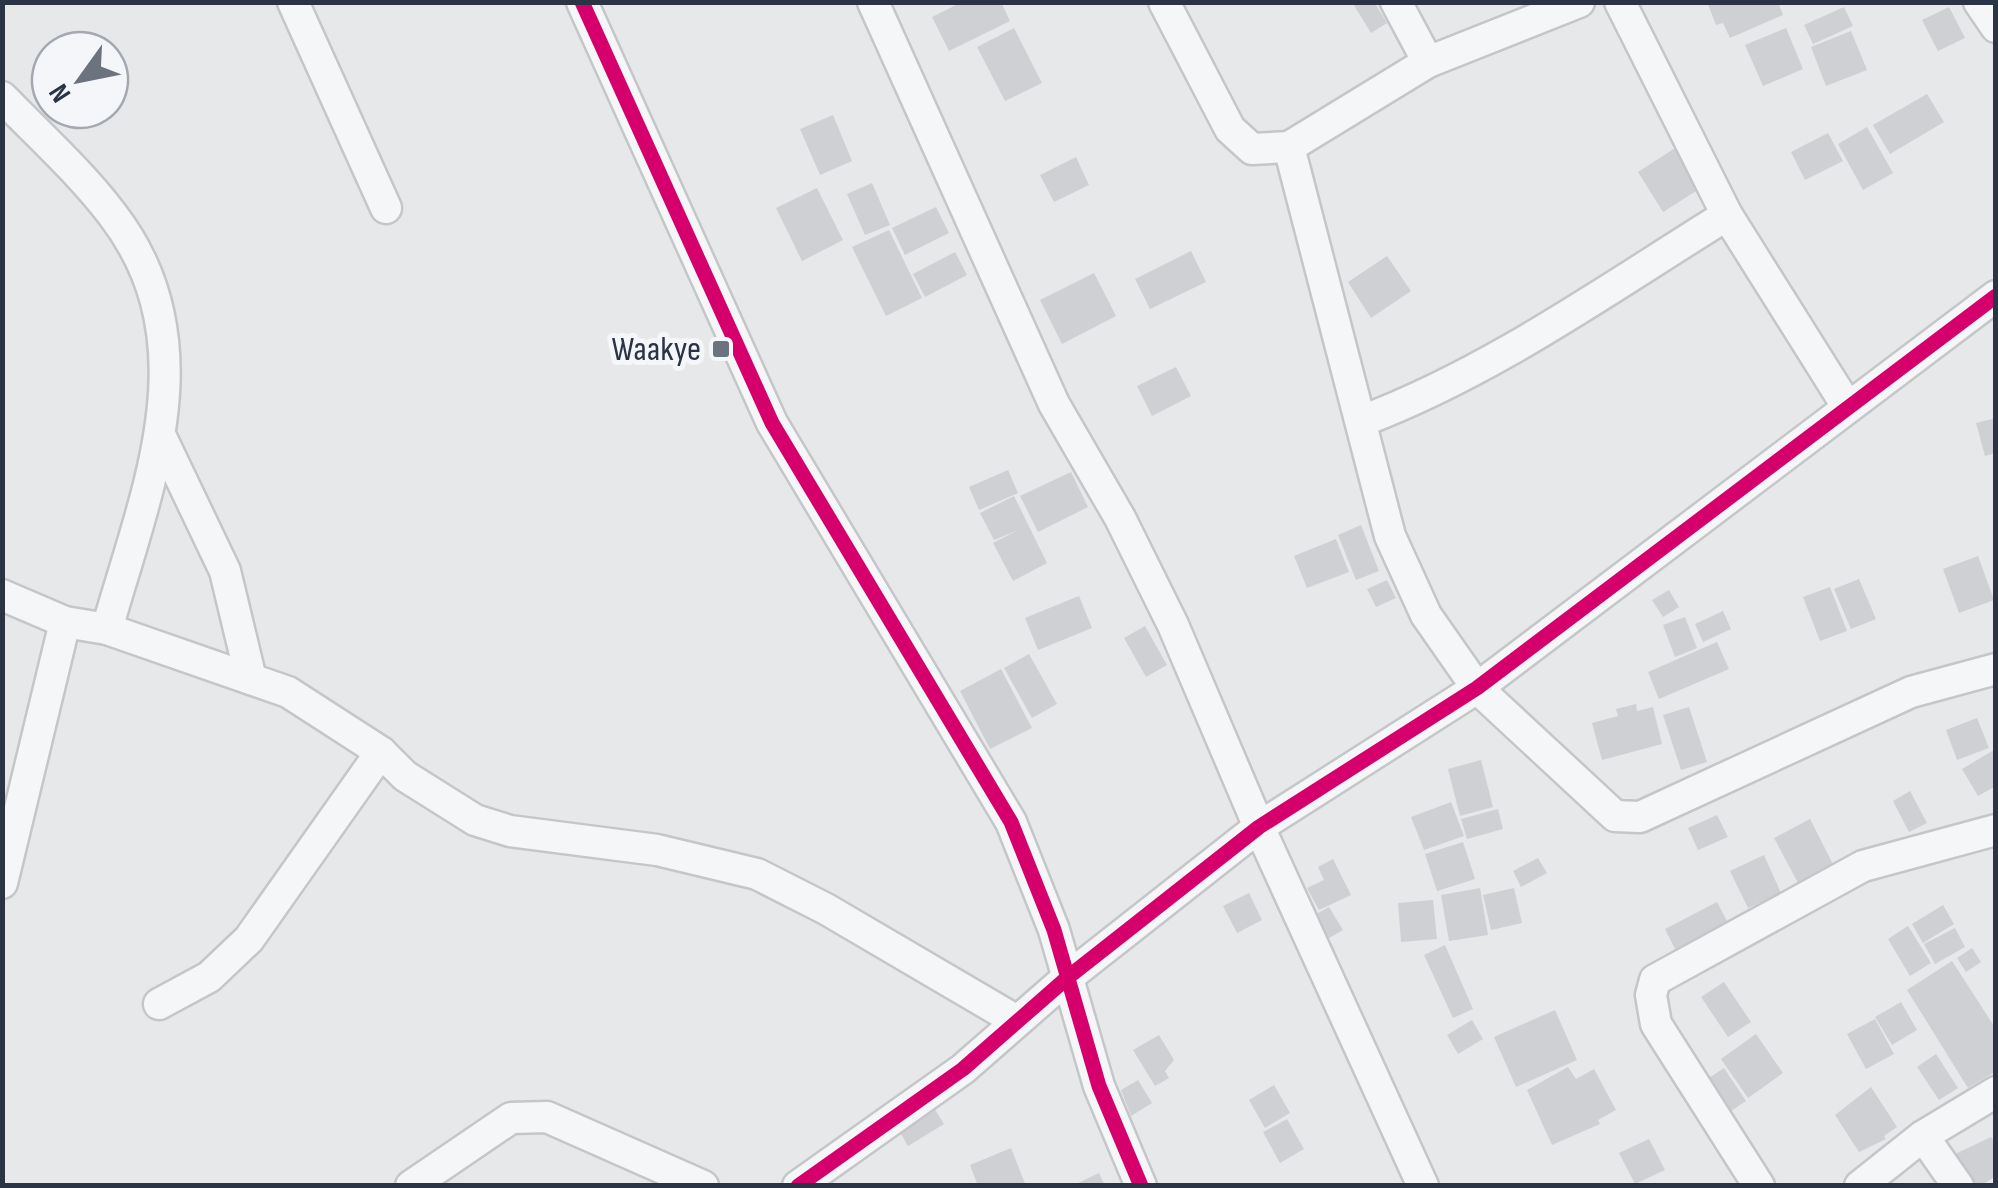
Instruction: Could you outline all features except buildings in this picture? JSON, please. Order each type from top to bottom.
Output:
[{"type":"street","points":[[294,2],[386,208]]},
{"type":"street","points":[[582,2],[772,423],[1010,822],[1037,883],[1099,1086],[1141,1186]]},
{"type":"street","points":[[872,2],[1054,404],[1120,518],[1173,626],[1258,827],[1423,1186]]},
{"type":"street","points":[[1164,2],[1230,129],[1252,149],[1288,147],[1428,62],[1579,2]]},
{"type":"street","points":[[1396,2],[1428,62]]},
{"type":"street","points":[[1620,2],[1727,215],[1846,406]]},
{"type":"street","points":[[1979,2],[1996,27]]},
{"type":"street","points":[[2,97],[113,215],[146,269],[161,316],[168,378],[161,437],[107,629]]},
{"type":"street","points":[[1288,147],[1390,536],[1426,615],[1477,688],[1614,816],[1629,819],[1911,692],[1996,669]]},
{"type":"street","points":[[1362,421],[1414,401],[1523,340],[1727,215]]},
{"type":"street","points":[[808,1181],[962,1069],[1067,978],[1258,827],[1477,688],[1996,296]]},
{"type":"street","points":[[161,437],[225,571],[251,680]]},
{"type":"street","points":[[2,595],[65,622],[107,629],[288,692],[380,752],[405,776],[476,820],[510,831],[657,850],[757,874],[826,909],[1017,1021]]},
{"type":"street","points":[[2,883],[65,622]]},
{"type":"street","points":[[160,1004],[209,977],[249,939],[380,752]]},
{"type":"street","points":[[1758,1186],[1656,1024],[1650,996],[1655,980],[1863,866],[1996,830]]},
{"type":"street","points":[[1860,1186],[1923,1136],[1996,1092]]},
{"type":"street","points":[[411,1186],[510,1118],[528,1115],[547,1117],[703,1186]]},
{"type":"street","points":[[1923,1136],[1958,1186]]},
{"type":"cycle path","points":[[582,2],[772,423],[1011,822],[1054,930],[1099,1086],[1141,1186]]},
{"type":"cycle path","points":[[798,1186],[963,1069],[1067,978],[1259,827],[1477,688],[1996,296]]},
{"type":"place","name":"Waakye","points":[[721,349]]}]
